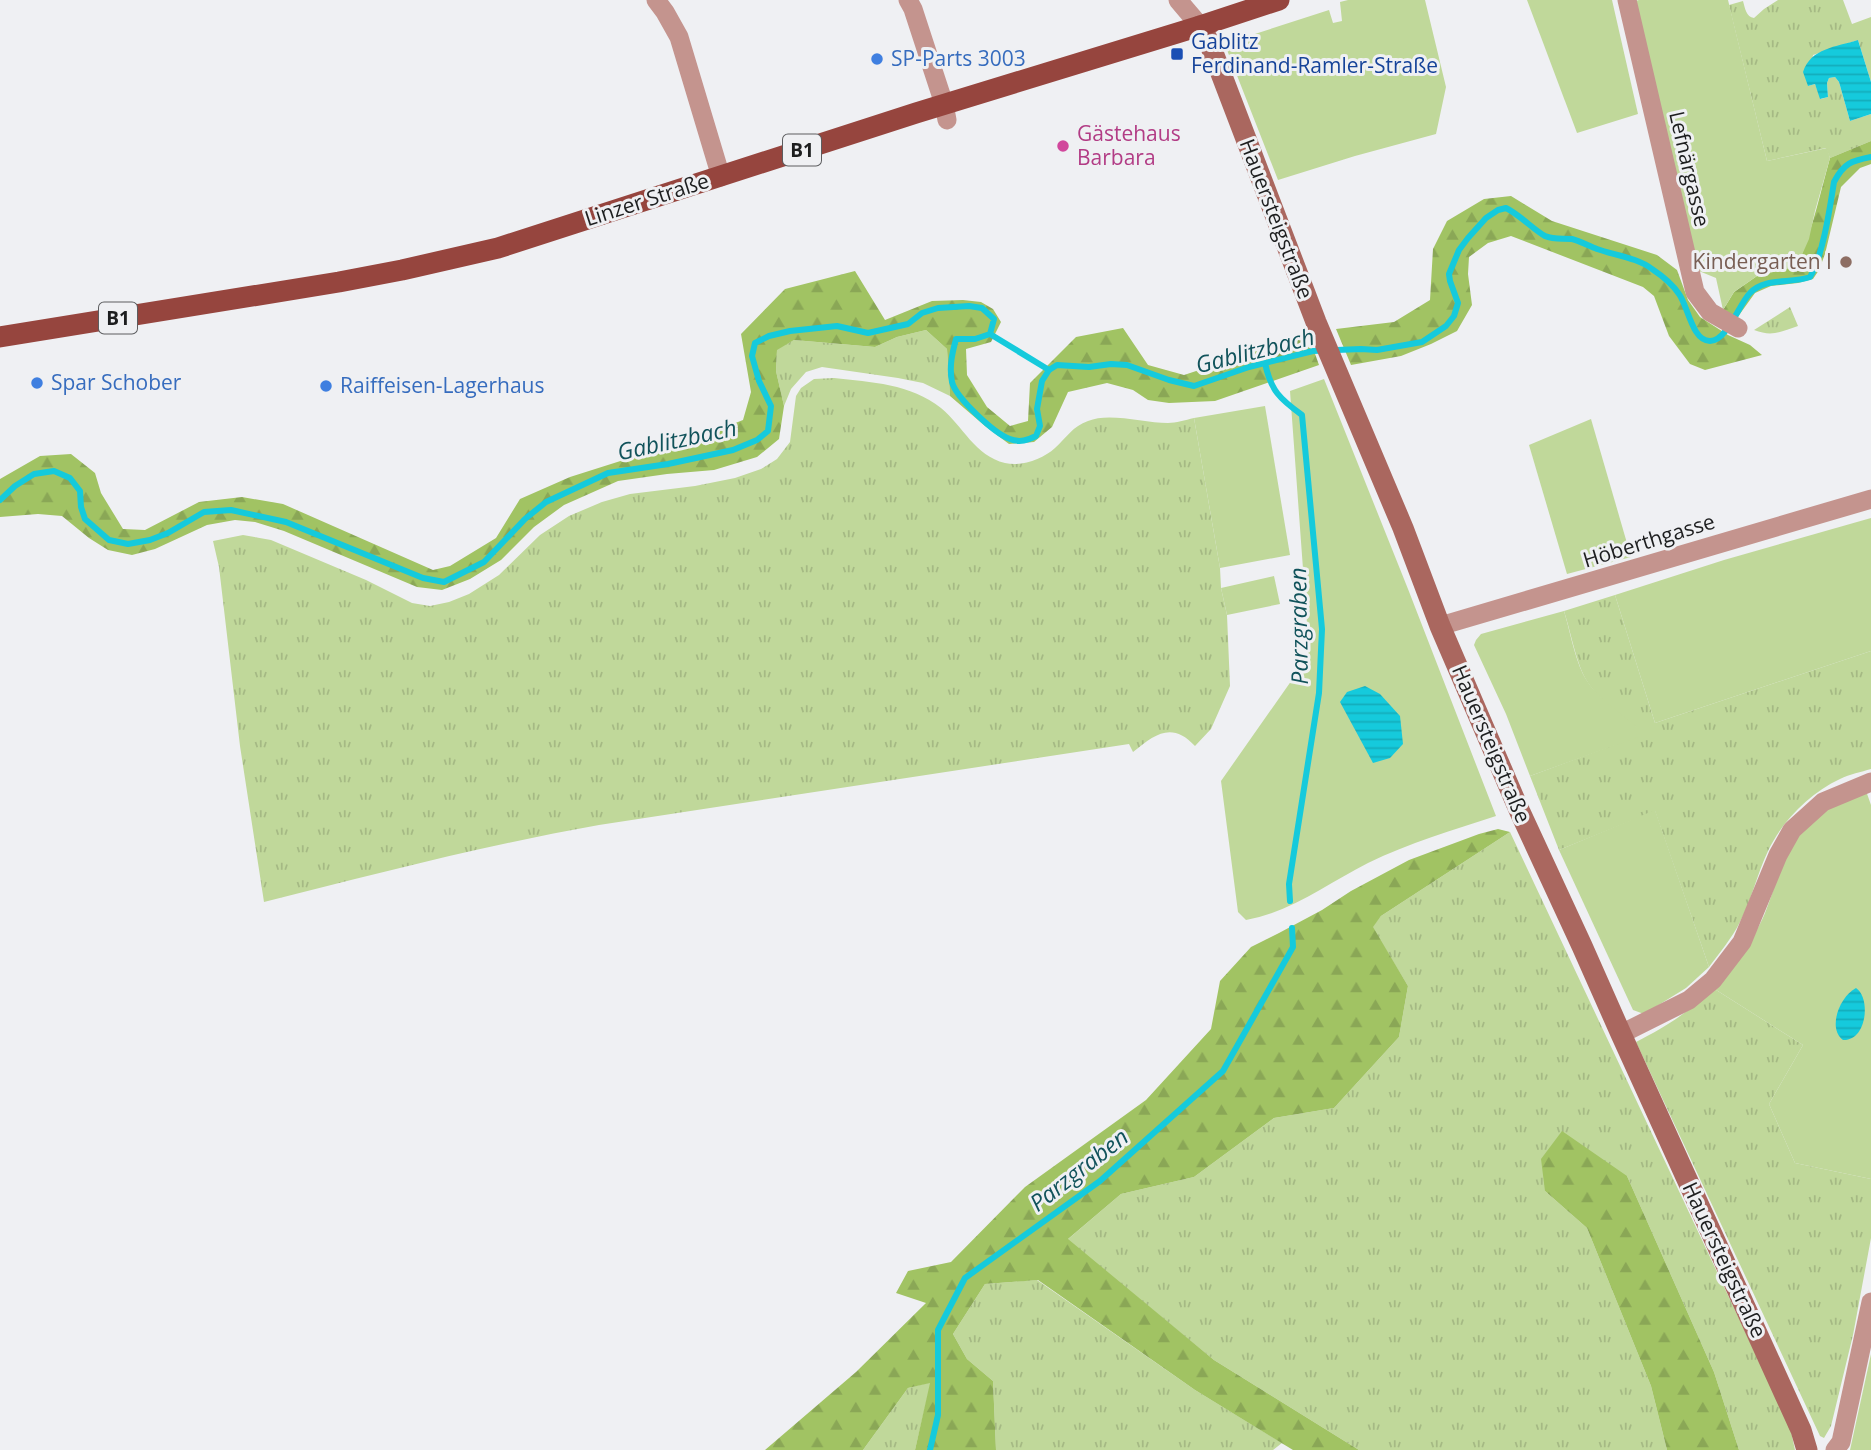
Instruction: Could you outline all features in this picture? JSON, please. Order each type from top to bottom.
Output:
[{"type":"main road","name":"Linzer Straße","points":[[0,337],[339,282],[498,248],[721,177],[945,112],[1279,0]]},
{"type":"street","points":[[656,0],[679,37],[721,177]]},
{"type":"street","points":[[908,0],[945,112]]},
{"type":"street","points":[[1178,0],[1200,26]]},
{"type":"street","name":"Lefnärgasse","points":[[1627,0],[1695,292],[1710,312],[1738,328]]},
{"type":"street","name":"Hauersteigstraße","points":[[1200,26],[1209,42],[1315,322],[1403,528],[1440,626],[1520,812],[1808,1450]]},
{"type":"street","name":"Höberthgasse","points":[[1440,626],[1871,499]]},
{"type":"street","points":[[1621,1034],[1689,1000],[1713,979],[1742,942],[1778,855],[1792,830],[1823,802],[1871,782]]},
{"type":"street","points":[[1835,1450],[1841,1442],[1871,1302]]},
{"type":"green space","points":[[1425,0],[1446,87],[1436,134],[1278,180],[1227,50],[1230,42],[1329,10],[1333,23],[1342,21],[1340,2]]},
{"type":"green space","points":[[1527,0],[1612,0],[1638,114],[1577,133]]},
{"type":"green space","points":[[1728,0],[1767,161],[1827,148],[1830,158],[1809,239],[1797,266],[1757,276],[1734,292],[1723,310],[1716,278],[1694,269],[1632,2]]},
{"type":"green space","points":[[1778,0],[1843,0],[1852,24],[1871,17],[1871,82],[1858,40],[1813,55],[1808,86],[1815,84],[1821,99],[1828,97],[1827,83],[1829,78],[1835,77],[1839,82],[1850,121],[1871,114],[1871,141],[1830,158],[1826,148],[1767,161],[1729,5],[1743,1],[1748,14],[1754,18]]},
{"type":"green space","points":[[1871,141],[1871,164],[1860,168],[1841,187],[1825,254],[1813,279],[1771,286],[1755,293],[1737,318],[1723,310],[1734,292],[1757,276],[1797,266],[1830,158]]},
{"type":"green space","points":[[1511,196],[1552,221],[1657,255],[1677,270],[1688,300],[1700,317],[1750,345],[1762,355],[1705,370],[1690,364],[1669,336],[1654,296],[1643,287],[1511,236],[1488,243],[1469,257],[1472,305],[1457,331],[1401,356],[1351,365],[1336,329],[1394,322],[1430,300],[1433,249],[1447,221],[1484,199]]},
{"type":"green space","points":[[855,271],[885,320],[932,301],[981,302],[993,309],[1001,322],[991,342],[966,349],[967,375],[987,407],[1010,426],[1028,421],[1030,383],[1076,337],[1123,328],[1148,365],[1184,375],[1308,334],[1319,365],[1215,401],[1169,403],[1148,400],[1133,390],[1107,383],[1068,392],[1052,427],[1034,442],[1009,444],[950,396],[947,349],[926,330],[897,337],[875,347],[794,340],[777,350],[776,371],[784,406],[779,439],[757,457],[714,470],[618,481],[564,505],[534,527],[501,560],[470,579],[442,590],[417,587],[284,531],[255,522],[235,520],[207,525],[155,549],[132,555],[108,550],[62,516],[38,514],[0,517],[0,479],[40,456],[71,454],[95,473],[101,493],[123,529],[145,530],[199,502],[242,497],[283,504],[433,570],[450,566],[496,538],[520,499],[570,477],[743,420],[751,392],[741,334],[785,289]]},
{"type":"green space","points":[[1790,307],[1798,326],[1771,333],[1754,330]]},
{"type":"green space","points":[[926,330],[947,349],[950,396],[923,383],[822,367],[806,372],[791,389],[784,406],[776,371],[777,349],[794,340],[875,347],[897,337]]},
{"type":"green space","points":[[834,378],[890,386],[917,394],[949,415],[985,454],[1012,464],[1045,456],[1078,426],[1088,421],[1116,418],[1168,423],[1194,418],[1227,615],[1230,686],[1211,729],[1195,746],[1187,738],[1171,732],[1156,736],[1133,752],[1129,744],[599,825],[473,851],[264,902],[240,746],[219,567],[213,541],[243,535],[271,540],[366,580],[412,603],[430,606],[449,602],[469,594],[499,575],[540,535],[569,516],[630,494],[695,486],[735,478],[761,469],[777,459],[790,442],[796,396],[801,388],[814,379]]},
{"type":"green space","points":[[1324,379],[1496,816],[1399,849],[1279,911],[1246,920],[1238,912],[1221,781],[1294,677],[1309,651],[1290,391]]},
{"type":"green space","points":[[1265,406],[1290,555],[1220,568],[1194,418]]},
{"type":"green space","points":[[1591,419],[1631,557],[1567,574],[1529,445]]},
{"type":"green space","points":[[1871,518],[1871,651],[1655,723],[1615,595],[1724,560]]},
{"type":"green space","points":[[1274,576],[1280,604],[1227,615],[1221,588]]},
{"type":"green space","points":[[1615,595],[1655,723],[1871,651],[1871,769],[1829,785],[1808,800],[1789,819],[1768,851],[1737,928],[1709,967],[1655,811],[1559,850],[1530,776],[1638,736],[1637,728],[1593,690],[1583,674],[1564,611]]},
{"type":"green space","points":[[1564,611],[1583,674],[1601,697],[1638,728],[1638,737],[1530,776],[1506,714],[1474,645],[1481,634]]},
{"type":"green space","points":[[1865,788],[1871,805],[1871,1179],[1795,1163],[1769,1104],[1803,1045],[1713,988],[1749,944],[1796,838],[1814,818]]},
{"type":"green space","points":[[1655,810],[1709,967],[1686,988],[1644,1014],[1633,1010],[1559,850]]},
{"type":"green space","points":[[1498,829],[1510,832],[1381,916],[1373,927],[1408,986],[1399,1037],[1334,1108],[1274,1118],[1194,1177],[1121,1194],[1068,1239],[1214,1360],[1359,1450],[1293,1450],[1195,1390],[1038,1280],[985,1284],[953,1334],[967,1359],[993,1381],[996,1450],[915,1450],[930,1383],[908,1388],[863,1450],[765,1450],[856,1372],[926,1303],[896,1293],[908,1271],[951,1262],[1025,1187],[1146,1100],[1211,1029],[1220,981],[1251,947],[1409,860]]},
{"type":"green space","points":[[1510,832],[1790,1427],[1795,1450],[1739,1450],[1714,1372],[1627,1176],[1545,1191],[1587,1228],[1651,1386],[1667,1450],[1359,1450],[1214,1360],[1067,1240],[1121,1194],[1194,1177],[1274,1118],[1334,1108],[1399,1037],[1408,986],[1372,927],[1381,916]]},
{"type":"green space","points":[[1713,988],[1803,1045],[1769,1104],[1795,1163],[1871,1179],[1871,1238],[1853,1335],[1831,1426],[1824,1438],[1820,1436],[1636,1042],[1677,1018]]},
{"type":"green space","points":[[1562,1131],[1627,1176],[1714,1372],[1739,1450],[1667,1450],[1651,1386],[1587,1228],[1545,1191],[1541,1159]]},
{"type":"green space","points":[[1037,1280],[1195,1390],[1282,1443],[1273,1450],[996,1450],[993,1381],[967,1359],[953,1334],[985,1284]]},
{"type":"green space","points":[[1871,1354],[1871,1450],[1850,1450]]},
{"type":"green space","points":[[931,1382],[915,1450],[863,1450],[908,1388]]},
{"type":"water","points":[[1858,40],[1871,82],[1871,114],[1850,121],[1839,82],[1835,77],[1829,78],[1827,83],[1828,97],[1820,99],[1815,84],[1808,86],[1803,72],[1818,53]]},
{"type":"water","points":[[1365,686],[1380,694],[1400,716],[1403,744],[1390,758],[1373,763],[1340,702],[1347,692]]},
{"type":"water","points":[[1856,988],[1864,1000],[1862,1027],[1857,1034],[1843,1040],[1836,1028],[1838,1012],[1845,998]]},
{"type":"waterway","name":"Gablitzbach","points":[[0,500],[34,474],[54,471],[70,478],[80,491],[85,519],[109,540],[128,544],[150,540],[204,512],[231,510],[286,522],[423,578],[444,582],[484,562],[525,519],[546,502],[608,473],[733,450],[757,440],[768,431],[771,406],[759,381],[752,356],[755,343],[769,336],[837,326],[868,333],[908,324],[922,313],[938,308],[982,308],[994,319],[990,334],[975,339],[956,339],[951,360],[952,382],[968,406],[986,423],[1003,436],[1017,441],[1024,440],[1036,436],[1040,426],[1037,409],[1042,381],[1049,370],[1057,365],[1127,365],[1194,386],[1249,367],[1313,351],[1377,350],[1422,342],[1446,326],[1454,316],[1458,303],[1449,274],[1459,250],[1486,218],[1506,208],[1545,236],[1572,239],[1646,265],[1676,291],[1699,335],[1710,341],[1722,335],[1746,298],[1756,288],[1810,277],[1822,244],[1834,182],[1849,164],[1871,157]]},
{"type":"waterway","points":[[990,334],[1049,370]]},
{"type":"waterway","name":"Parzgraben","points":[[1265,363],[1270,381],[1278,394],[1302,415],[1322,629],[1319,693],[1289,884],[1290,901]]},
{"type":"waterway","name":"Parzgraben","points":[[930,1450],[938,1415],[938,1330],[965,1278],[1100,1181],[1223,1071],[1293,947],[1292,928]]},
{"type":"place","name":"Gablitz Ferdinand-Ramler-Straße","points":[[1177,54]]},
{"type":"place","name":"SP-Parts 3003","points":[[877,59]]},
{"type":"place","name":"Gästehaus Barbara","points":[[1063,146]]},
{"type":"place","name":"Kindergarten I","points":[[1846,262]]},
{"type":"place","name":"Spar Schober","points":[[37,383]]},
{"type":"place","name":"Raiffeisen-Lagerhaus","points":[[326,386]]}]
